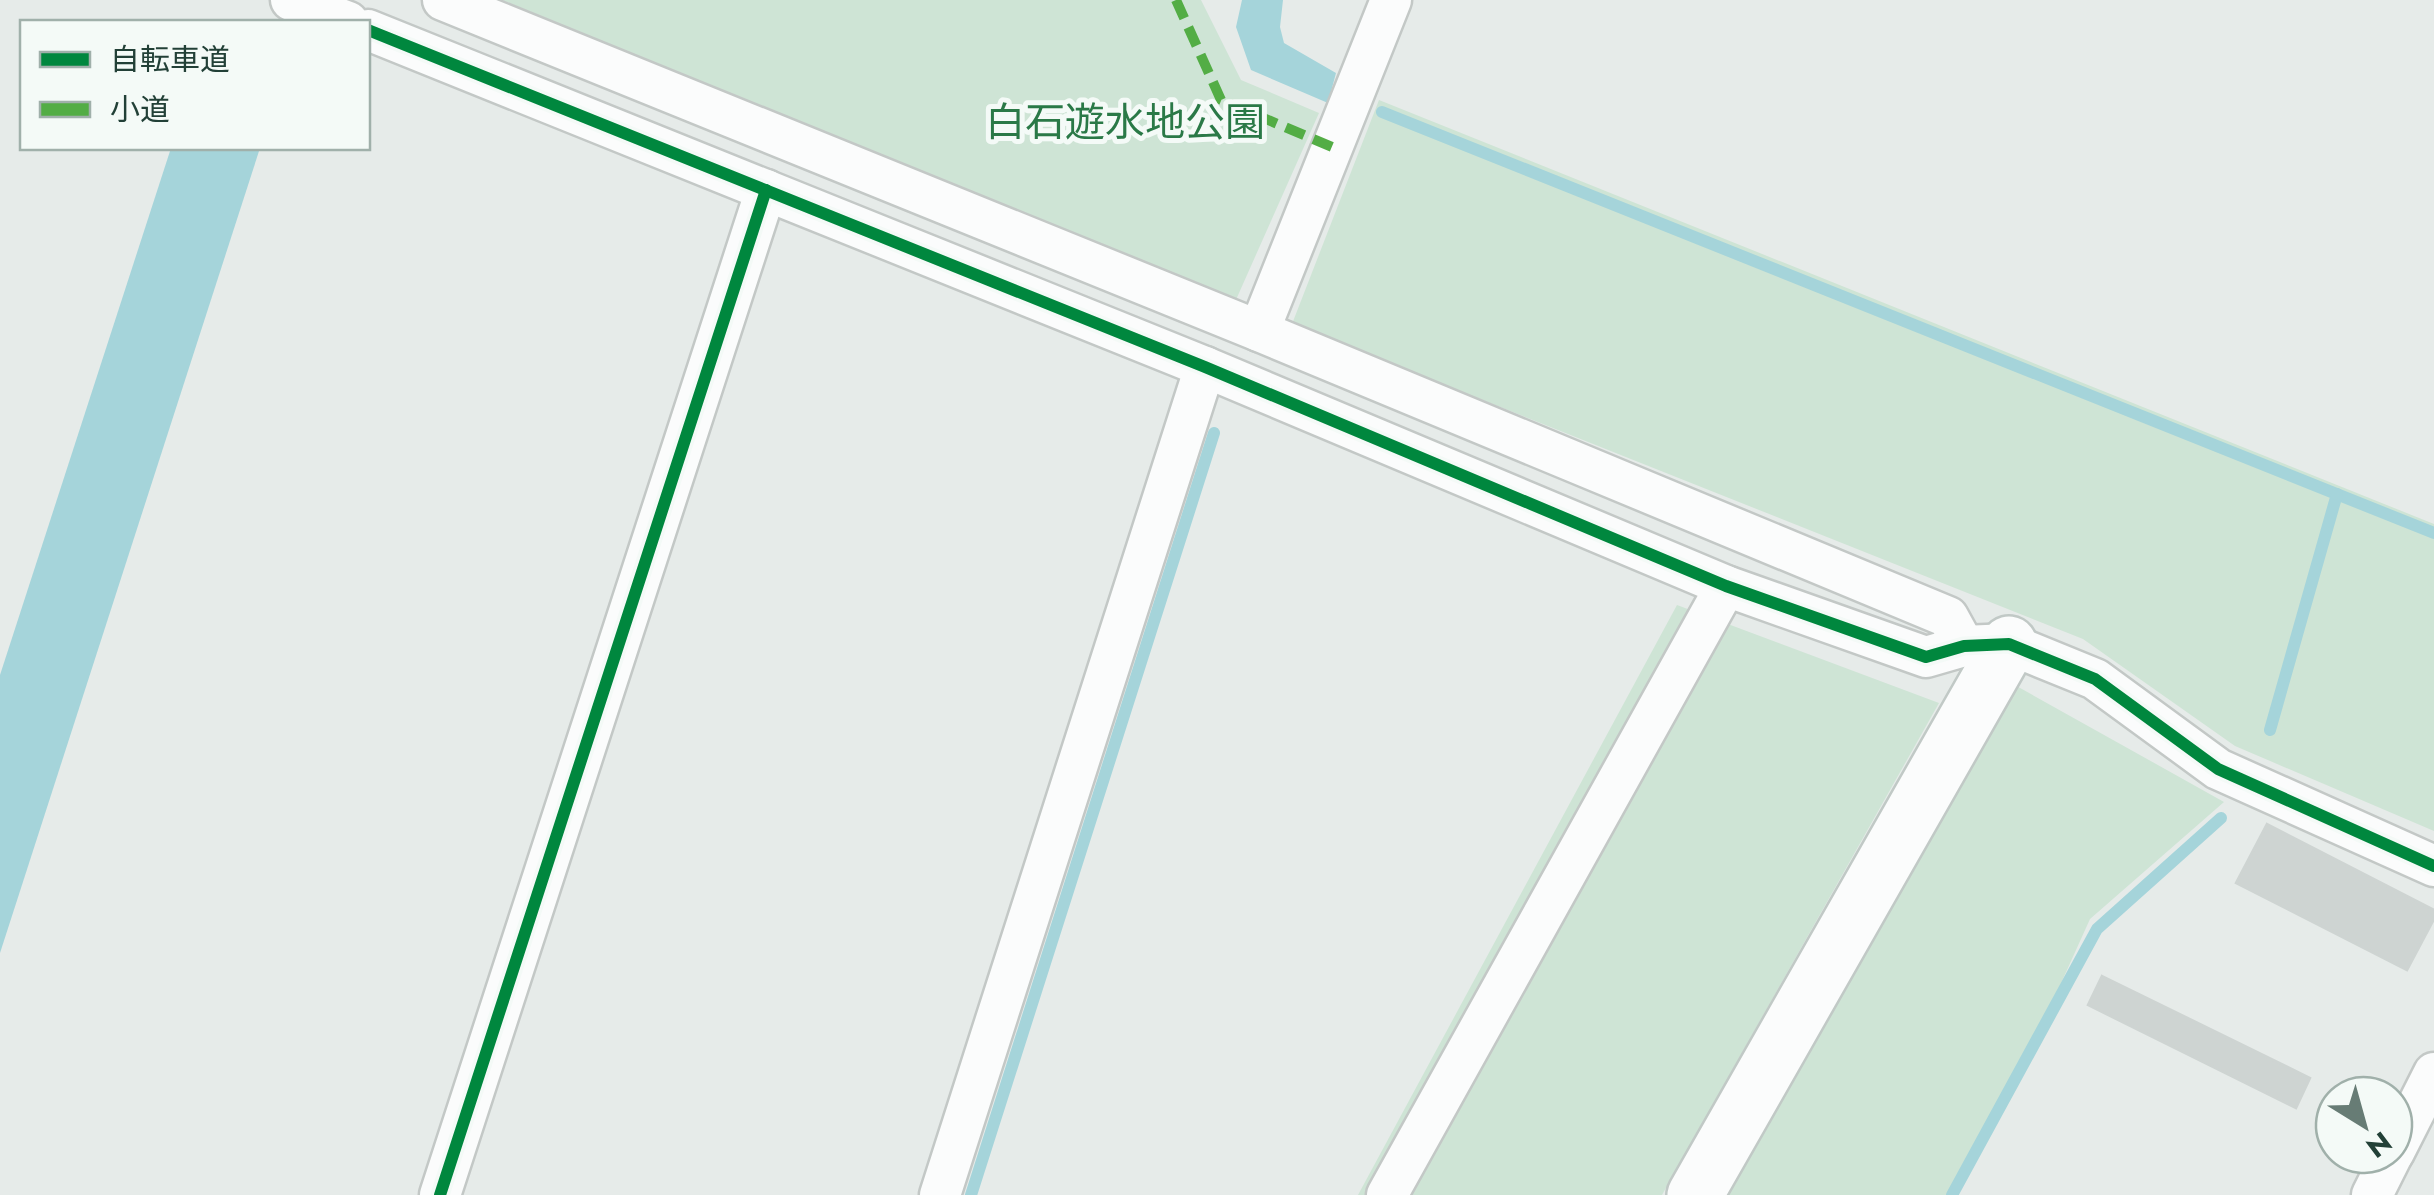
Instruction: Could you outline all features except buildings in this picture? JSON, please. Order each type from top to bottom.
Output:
[{"type":"street","points":[[292,0],[343,20]]},
{"type":"street","points":[[443,0],[1259,330],[1948,617],[1986,645],[2095,678],[2218,768],[2434,866]]},
{"type":"street","points":[[1259,330],[1391,0]]},
{"type":"street","points":[[370,31],[1205,367],[1726,586],[1926,657],[1986,645]]},
{"type":"street","points":[[440,1195],[766,190]]},
{"type":"street","points":[[940,1195],[1205,367]]},
{"type":"street","points":[[1388,1195],[1726,586]]},
{"type":"street","points":[[1696,1195],[1986,645]]},
{"type":"street","points":[[2414,1113],[2434,1073]]},
{"type":"green space","name":"白石遊水地公園","points":[[502,0],[1201,0],[1241,80],[1319,113],[1235,302]]},
{"type":"green space","points":[[1379,100],[2434,524],[2434,831],[2235,746],[2083,639],[1292,324]]},
{"type":"green space","points":[[1677,605],[1939,703],[1662,1195],[1358,1195]]},
{"type":"green space","points":[[2013,684],[2224,802],[2090,919],[2048,1012],[1948,1195],[1726,1195]]},
{"type":"water","points":[[1242,0],[1283,0],[1280,27],[1284,43],[1336,73],[1328,103],[1251,70],[1236,27]]},
{"type":"water","points":[[170,150],[259,150],[0,953],[0,675]]},
{"type":"waterway","points":[[1382,112],[2434,533]]},
{"type":"waterway","points":[[971,1195],[1214,433]]},
{"type":"waterway","points":[[2270,730],[2337,494]]},
{"type":"waterway","points":[[1952,1195],[2097,929],[2221,818]]},
{"type":"marked path","points":[[1176,0],[1221,100],[1332,147]]},
{"type":"cycle path","points":[[370,31],[1205,367],[1726,586],[1926,657],[1964,646],[2009,644],[2095,679],[2218,769],[2434,866]]},
{"type":"cycle path","points":[[440,1195],[766,190]]}]
